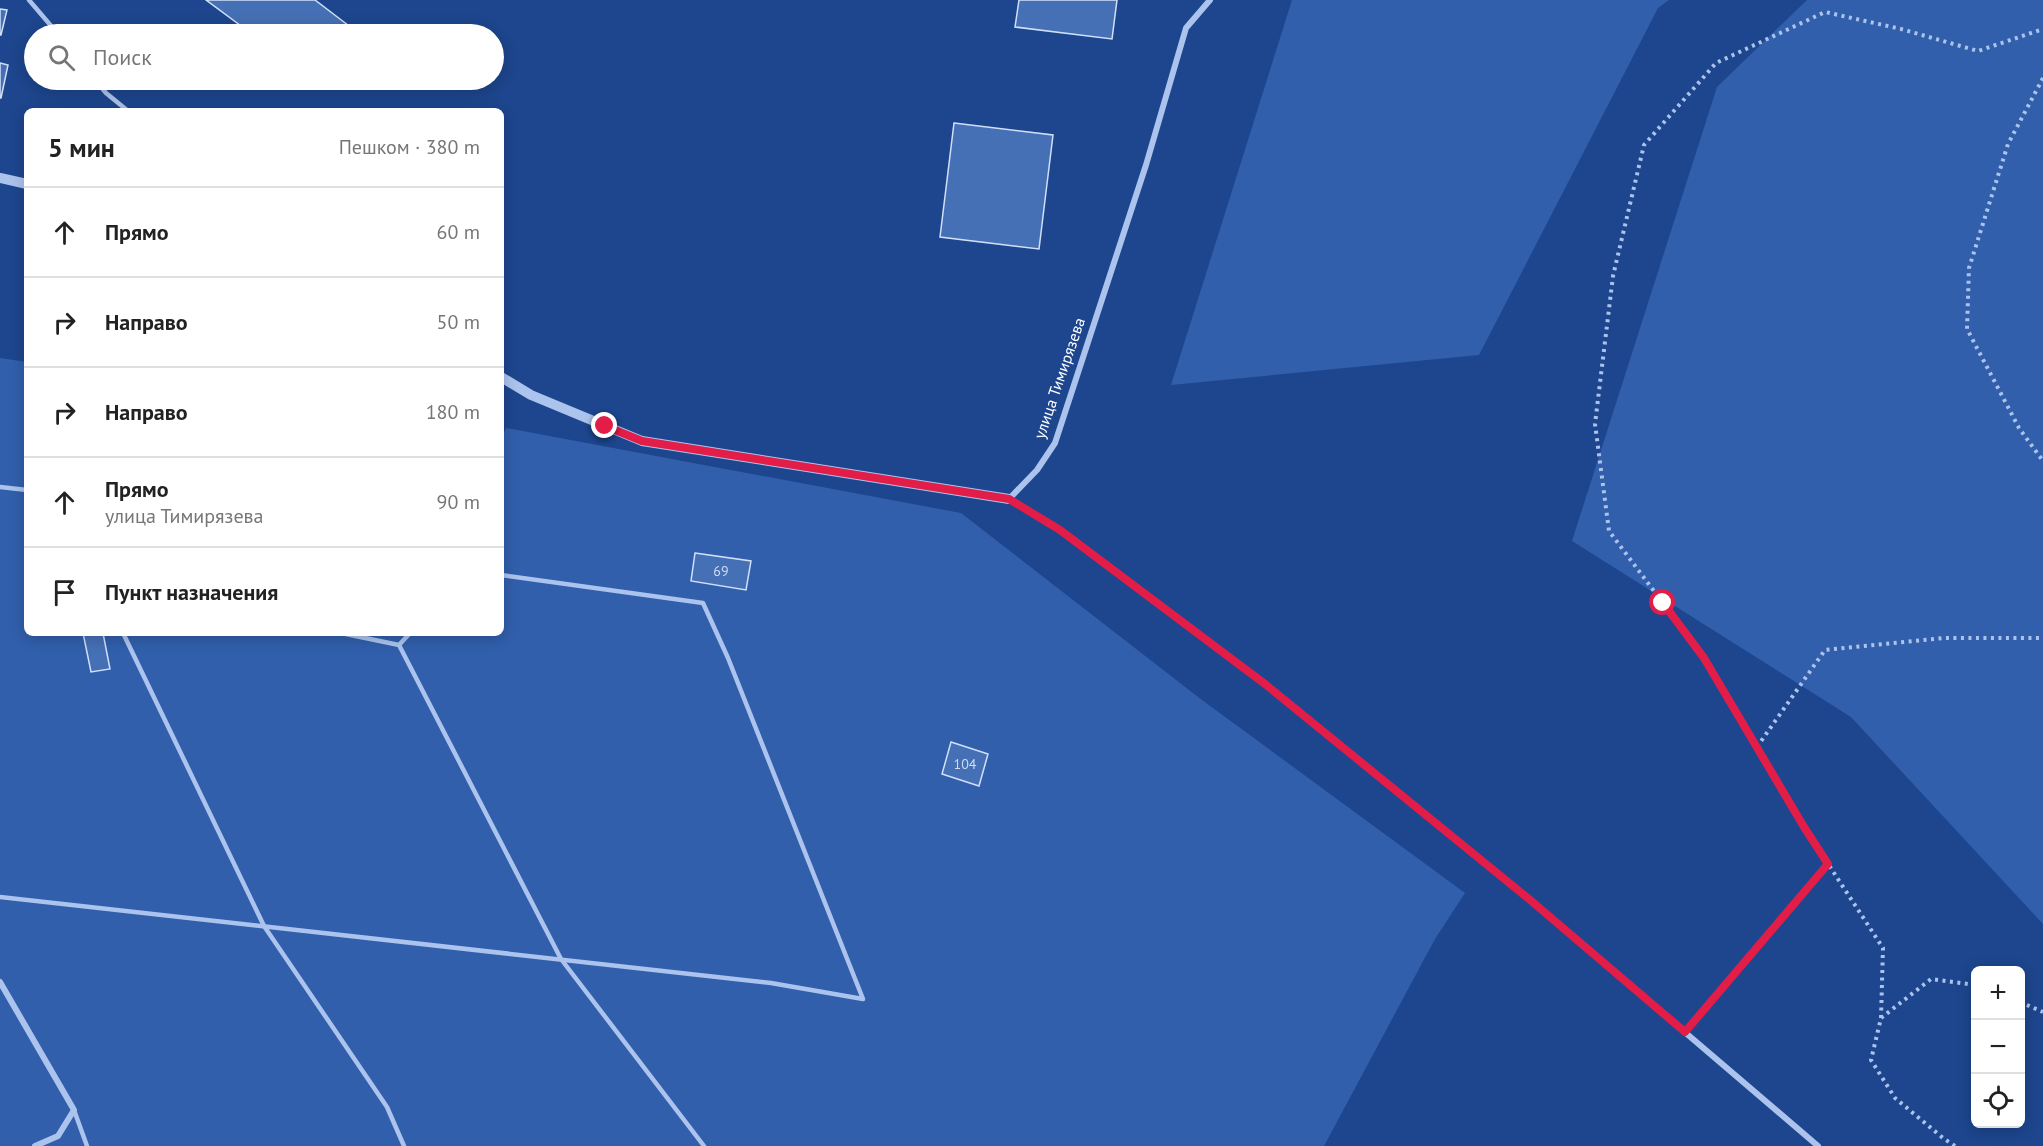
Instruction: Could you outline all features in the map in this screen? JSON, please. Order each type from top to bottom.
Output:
[{"type":"street","name":"улица Тимирязева","points":[[1009,499],[1037,470],[1055,443],[1146,165],[1186,28],[1210,0]]},
{"type":"street","points":[[0,178],[24,183]]},
{"type":"street","points":[[504,379],[531,395],[642,441],[1009,499],[1060,530],[1265,684],[1529,899],[1818,1146]]},
{"type":"street","points":[[0,982],[74,1110],[58,1136],[35,1146]]},
{"type":"lane","points":[[29,0],[49,24]]},
{"type":"lane","points":[[102,90],[124,108]]},
{"type":"lane","points":[[0,487],[24,490]]},
{"type":"lane","points":[[0,897],[771,983],[863,999],[704,603],[504,575]]},
{"type":"lane","points":[[124,636],[264,926],[387,1107],[404,1146]]},
{"type":"lane","points":[[356,636],[399,645]]},
{"type":"lane","points":[[399,645],[407,636]]},
{"type":"lane","points":[[399,645],[561,959],[704,1146]]},
{"type":"lane","points":[[74,1110],[87,1146]]},
{"type":"path","points":[[1955,1146],[1895,1098],[1871,1060],[1881,1018],[1883,948],[1828,864],[1704,658],[1609,531],[1595,424],[1613,276],[1644,145],[1716,63],[1826,12],[1901,29],[1978,51],[2043,29]]},
{"type":"path","points":[[2043,78],[2008,144],[1969,268],[1967,329],[2019,429],[2043,461]]},
{"type":"path","points":[[1757,747],[1825,650],[1943,638],[2043,638]]},
{"type":"path","points":[[1685,1032],[1828,864]]},
{"type":"path","points":[[1881,1018],[1931,980],[1971,984]]},
{"type":"path","points":[[2025,1004],[2043,1012]]},
{"type":"shaded area","points":[[1292,0],[1669,0],[1658,8],[1479,355],[1171,385]]},
{"type":"shaded area","points":[[1807,0],[2043,0],[2043,924],[1851,717],[1572,541],[1717,87]]},
{"type":"shaded area","points":[[0,358],[24,362],[24,636],[504,636],[504,433],[506,428],[961,513],[1202,700],[1465,893],[1435,939],[1324,1146],[0,1146]]},
{"type":"building","points":[[206,0],[315,0],[346,24],[238,24]]},
{"type":"building","points":[[1019,0],[1117,0],[1112,39],[1015,27]]},
{"type":"building","points":[[0,9],[7,10],[1,35],[0,35]]},
{"type":"building","points":[[0,63],[8,65],[1,98],[0,98]]},
{"type":"building","points":[[954,123],[1053,135],[1039,249],[940,237]]},
{"type":"building","points":[[695,553],[751,561],[746,590],[691,581]]},
{"type":"building","points":[[84,636],[104,636],[110,669],[91,672]]},
{"type":"building","points":[[951,742],[988,754],[979,786],[942,774]]},
{"type":"route","points":[[605,426],[642,441],[1009,499],[1060,530],[1265,684],[1529,899],[1685,1032],[1828,864],[1704,658],[1663,603]]}]
